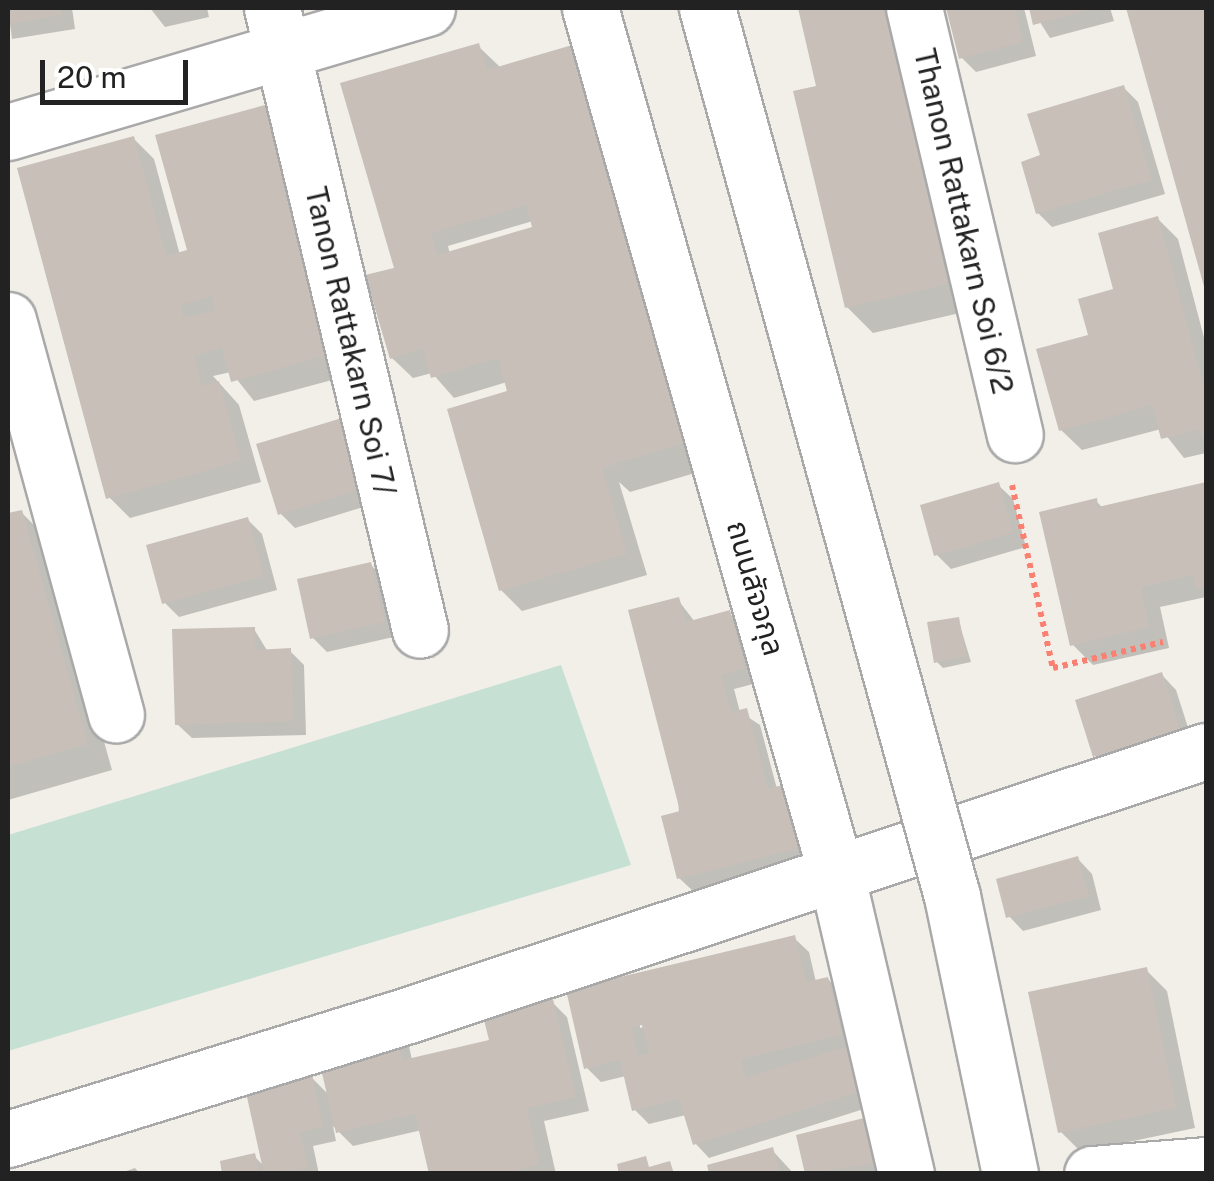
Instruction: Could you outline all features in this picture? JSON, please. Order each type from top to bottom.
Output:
[{"type":"street","points":[[8,132],[277,30],[427,8]]},
{"type":"street","name":"ถนนสัจจกุล","points":[[590,8],[836,873],[906,1174]]},
{"type":"street","points":[[707,8],[952,896],[1010,1174]]},
{"type":"street","name":"Thanon Rattakarn Soi 6/2","points":[[914,8],[1015,434]]},
{"type":"street","name":"Tanon Rattakarn Soi 7/","points":[[277,30],[420,630]]},
{"type":"street","points":[[8,320],[116,714]]},
{"type":"street","points":[[8,1138],[1206,751]]},
{"type":"street","points":[[1092,1174],[1206,1164]]},
{"type":"path","points":[[1015,434],[1012,489],[1054,668],[1162,642]]},
{"type":"green space","points":[[561,665],[631,865],[8,1051],[8,835]]},
{"type":"building","points":[[8,8],[61,8],[62,15],[8,24]]},
{"type":"building","points":[[798,8],[888,8],[946,247],[940,249],[948,284],[845,308],[793,91],[816,86]]},
{"type":"building","points":[[946,8],[1015,8],[1023,42],[959,59]]},
{"type":"building","points":[[1029,8],[1093,8],[1093,9],[1033,25]]},
{"type":"building","points":[[1126,8],[1206,8],[1206,290],[1205,290]]},
{"type":"building","points":[[586,41],[701,438],[602,468],[627,554],[499,591],[447,409],[507,391],[498,358],[431,378],[423,349],[390,359],[365,275],[394,268],[340,83],[479,43],[487,70]],"holes":[[[526,205],[532,227],[437,255],[431,233]]]},
{"type":"building","points":[[1124,85],[1152,180],[1036,214],[1021,162],[1040,155],[1027,114]]},
{"type":"building","points":[[272,103],[354,348],[231,382],[222,348],[194,356],[202,386],[219,381],[241,461],[106,499],[17,168],[134,136],[166,256],[187,250],[155,135]],"holes":[[[212,296],[215,310],[184,318],[180,305]]]},
{"type":"building","points":[[1158,216],[1206,395],[1206,445],[1198,430],[1161,439],[1152,405],[1059,431],[1036,349],[1088,335],[1078,299],[1113,289],[1098,233]]},
{"type":"building","points":[[352,415],[373,485],[278,515],[256,444]]},
{"type":"building","points":[[999,482],[1013,533],[934,556],[920,505]]},
{"type":"building","points":[[1206,482],[1206,587],[1197,590],[1194,575],[1141,587],[1149,627],[1070,646],[1039,512],[1097,498],[1098,507]]},
{"type":"building","points":[[22,510],[88,744],[8,767],[8,513]]},
{"type":"building","points":[[248,517],[264,576],[162,604],[146,545]]},
{"type":"building","points":[[371,562],[385,622],[310,639],[297,579]]},
{"type":"building","points":[[679,597],[686,622],[730,610],[745,669],[721,675],[731,712],[747,708],[768,788],[785,785],[800,848],[677,879],[661,816],[680,811],[628,610]]},
{"type":"building","points":[[959,617],[966,656],[934,663],[927,622]]},
{"type":"building","points":[[255,627],[255,650],[291,648],[293,721],[175,725],[172,629]]},
{"type":"building","points":[[1162,672],[1180,729],[1093,757],[1075,700]]},
{"type":"building","points":[[1078,856],[1089,896],[1006,918],[996,879]]},
{"type":"building","points":[[795,935],[806,982],[828,977],[842,1035],[741,1059],[746,1078],[863,1041],[877,1086],[693,1145],[679,1099],[632,1111],[620,1060],[584,1069],[566,990]],"holes":[[[642,1025],[649,1053],[638,1056],[631,1027]]]},
{"type":"building","points":[[1147,967],[1176,1108],[1058,1133],[1028,992]]},
{"type":"building","points":[[553,999],[576,1097],[527,1108],[539,1165],[501,1174],[429,1174],[415,1114],[336,1133],[314,1039],[393,1020],[403,1060],[489,1040],[483,1016]]},
{"type":"building","points":[[312,1074],[323,1127],[300,1132],[308,1168],[264,1174],[245,1088]]},
{"type":"building","points":[[872,1116],[883,1162],[805,1174],[796,1135]]},
{"type":"building","points":[[773,1147],[780,1174],[709,1174],[707,1165]]},
{"type":"building","points":[[255,1153],[260,1174],[222,1174],[220,1161]]},
{"type":"building","points":[[646,1156],[649,1167],[670,1161],[674,1174],[619,1174],[617,1164]]}]
